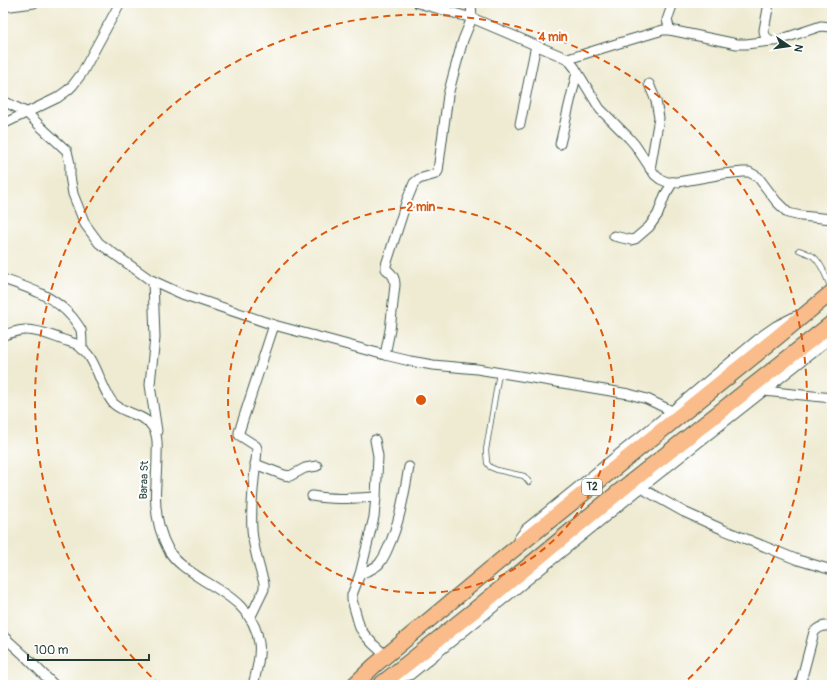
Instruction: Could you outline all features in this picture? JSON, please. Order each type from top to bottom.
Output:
[{"type":"highway","name":"T2","points":[[354,685],[386,656],[507,555],[832,292]]},
{"type":"highway","name":"T2","points":[[383,683],[628,485],[832,323]]},
{"type":"highway","points":[[507,555],[520,573]]},
{"type":"highway","points":[[460,594],[472,612]]},
{"type":"street","points":[[3,7],[34,3]]},
{"type":"street","points":[[3,124],[57,98],[73,85],[82,73],[120,3]]},
{"type":"street","points":[[418,3],[472,18],[568,59],[600,109],[630,138],[650,169],[660,179],[667,182],[678,182],[723,174],[749,172],[758,177],[776,201],[788,213],[801,216],[832,219]]},
{"type":"street","points":[[385,355],[390,330],[395,285],[393,275],[386,269],[386,265],[414,183],[419,179],[436,174],[438,171],[450,89],[463,40],[472,18],[470,3]]},
{"type":"street","points":[[670,30],[667,20],[673,3]]},
{"type":"street","points":[[769,3],[764,34],[766,38],[772,41]]},
{"type":"street","points":[[568,59],[663,30],[670,30],[737,44],[746,44],[776,41],[821,26],[832,27]]},
{"type":"street","points":[[520,124],[536,45]]},
{"type":"street","points":[[560,144],[577,72]]},
{"type":"street","points":[[649,84],[656,102],[659,118],[650,169]]},
{"type":"street","points":[[3,101],[26,112],[67,151],[73,194],[84,224],[99,243],[153,281],[182,294],[274,325],[385,355],[433,365],[477,369],[634,396],[647,399],[672,412]]},
{"type":"street","points":[[614,236],[631,240],[649,227],[658,214],[665,195],[672,182]]},
{"type":"street","points":[[3,278],[48,297],[65,309],[75,320],[81,330],[82,349]]},
{"type":"street","name":"Baraa St","points":[[153,281],[155,338],[150,385],[157,436],[157,466],[155,485],[156,519],[173,557],[185,568],[234,600],[250,618],[255,627],[259,644],[258,667],[253,685]]},
{"type":"street","points":[[507,555],[526,529],[672,412],[763,335],[776,326],[810,310]]},
{"type":"street","points":[[250,618],[264,589],[264,583],[254,550],[251,512],[257,449],[256,446],[240,436],[239,432],[274,325]]},
{"type":"street","points":[[3,335],[25,330],[36,330],[76,344],[92,361],[113,403],[148,422],[152,426],[157,436]]},
{"type":"street","points":[[383,683],[410,675],[832,336]]},
{"type":"street","points":[[764,391],[832,398]]},
{"type":"street","points":[[375,440],[378,456],[374,517],[360,574],[352,595],[352,600],[360,628],[373,644],[386,656]]},
{"type":"street","points":[[255,464],[284,476],[290,476],[305,468],[317,466]]},
{"type":"street","points":[[360,574],[373,569],[379,564],[386,552],[396,528],[409,467]]},
{"type":"street","points":[[642,488],[684,512],[724,530],[798,560],[832,570]]},
{"type":"street","points":[[312,496],[320,498],[376,497]]},
{"type":"street","points":[[800,685],[814,632],[817,628],[832,626]]},
{"type":"street","points":[[3,636],[24,655],[49,683]]},
{"type":"lane","points":[[800,250],[813,257],[818,262],[832,292]]},
{"type":"lane","points":[[499,373],[486,450],[487,462],[490,467],[497,470],[524,476],[529,482]]}]
